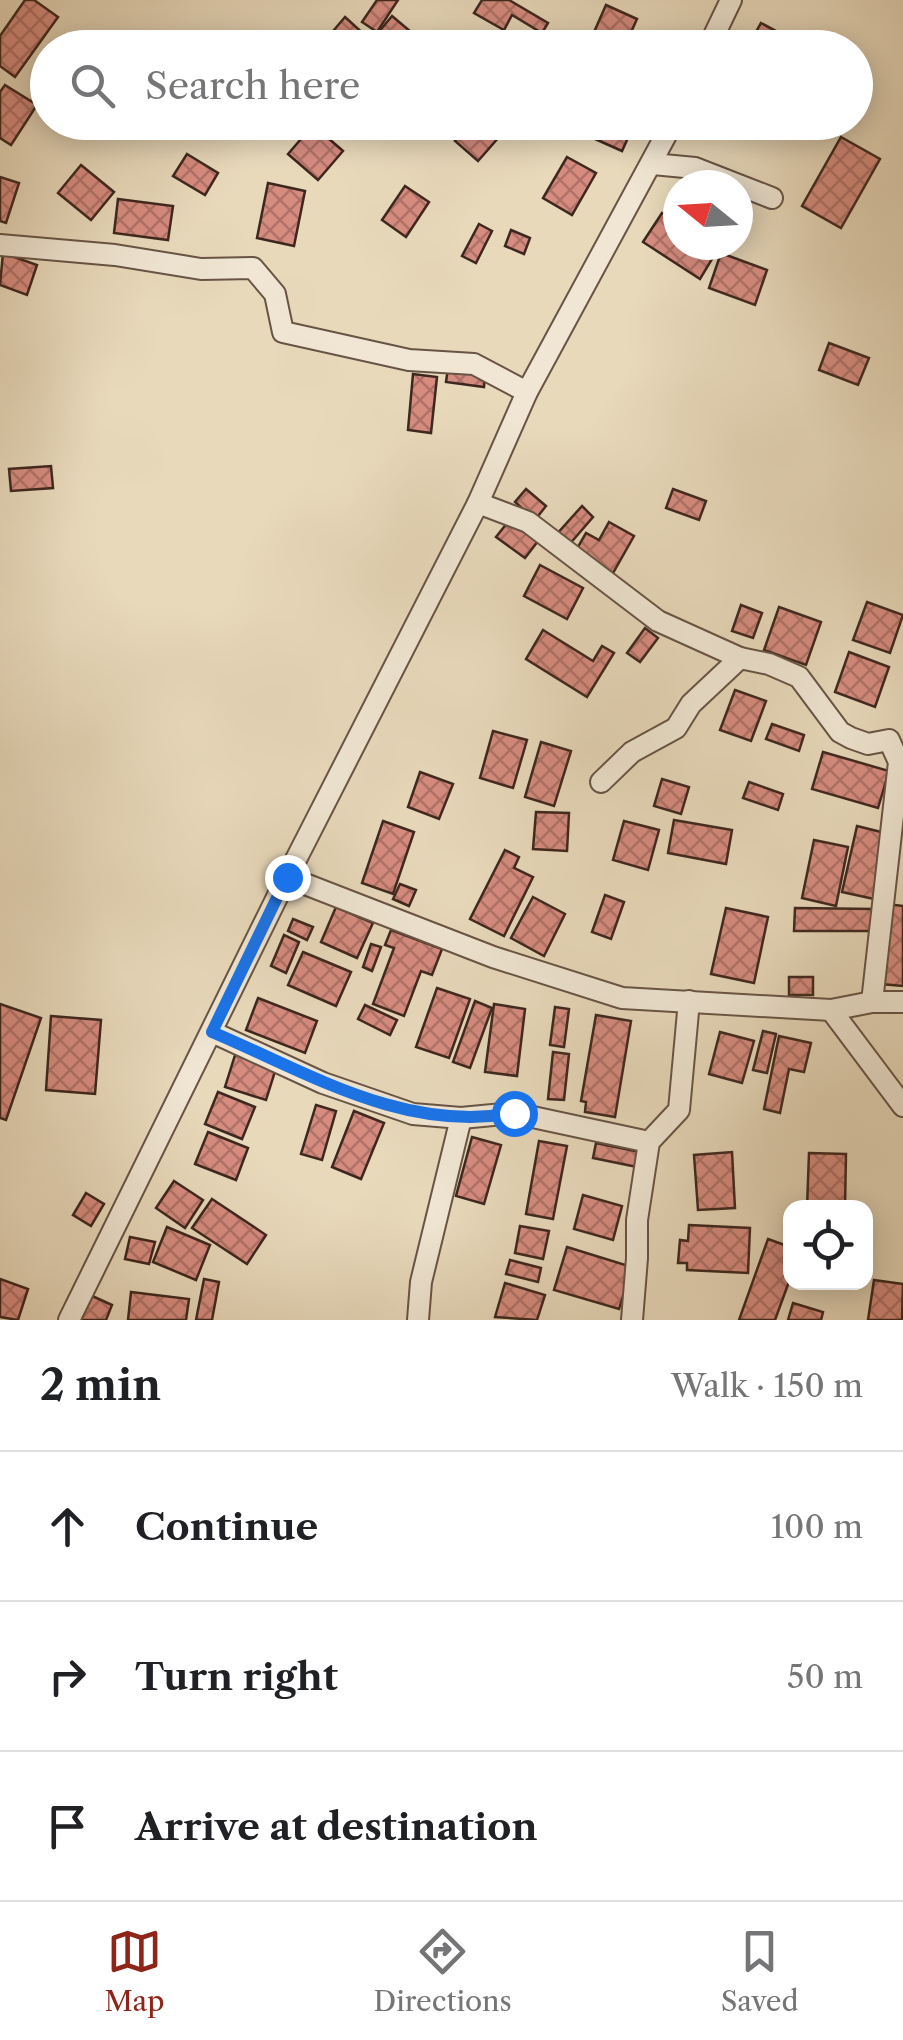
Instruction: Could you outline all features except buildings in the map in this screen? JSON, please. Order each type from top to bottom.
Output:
[{"type":"street","points":[[716,30],[728,1]]},
{"type":"street","points":[[69,1320],[287,877],[478,504],[527,392],[664,140]]},
{"type":"street","points":[[653,164],[696,168],[772,198]]},
{"type":"street","points":[[0,244],[114,255],[201,269],[253,268],[276,294],[282,332],[409,360],[474,364],[527,392]]},
{"type":"street","points":[[478,504],[528,522],[658,621],[740,658],[769,664],[799,677],[840,732],[850,738],[868,744],[896,738],[899,762],[872,1002]]},
{"type":"street","points":[[602,782],[632,752],[676,728],[691,704],[740,658]]},
{"type":"street","points":[[287,877],[493,957],[622,998],[831,1010],[872,1002],[903,1002]]},
{"type":"street","points":[[632,1320],[637,1220],[649,1142],[679,1110],[689,1001]]},
{"type":"street","points":[[831,1010],[903,1106]]},
{"type":"street","points":[[212,1032],[369,1100],[413,1114],[461,1118],[514,1113],[649,1142]]},
{"type":"street","points":[[418,1320],[421,1282],[461,1118]]},
{"type":"route","points":[[287,877],[212,1032],[323,1083],[413,1114],[490,1118],[514,1113]]}]
